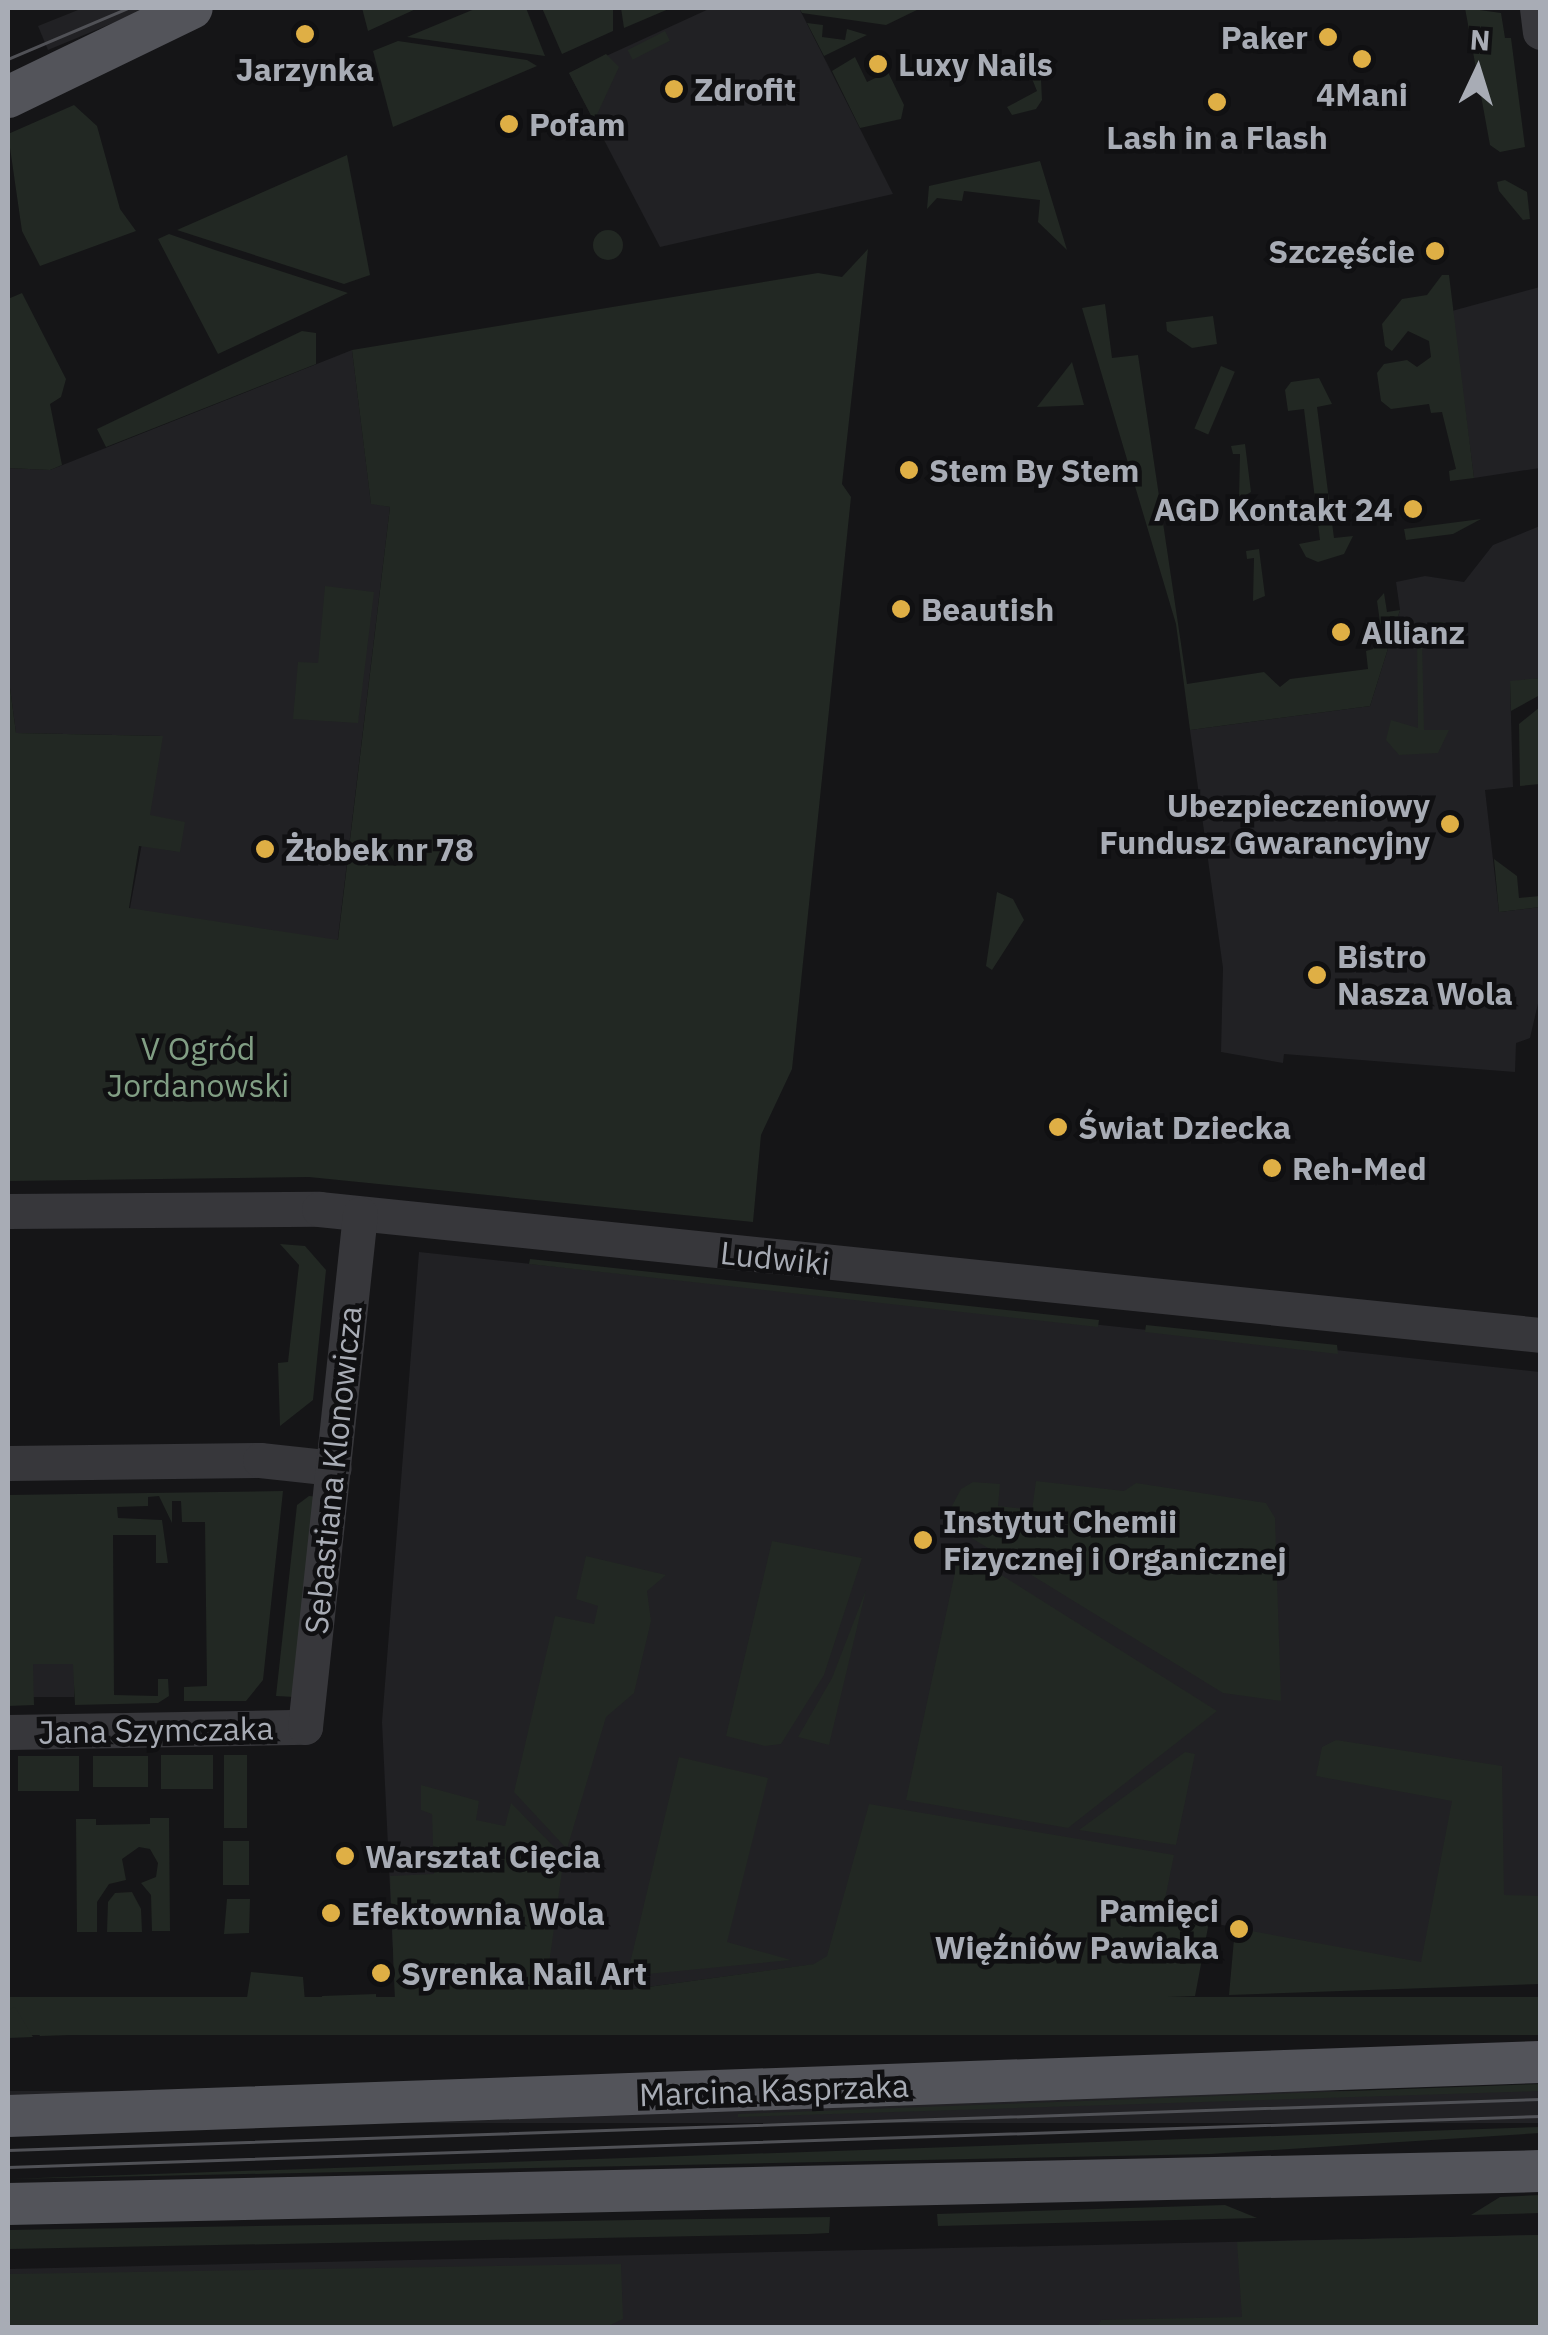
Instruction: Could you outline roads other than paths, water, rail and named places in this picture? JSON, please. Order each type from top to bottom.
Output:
[{"type":"main road","points":[[8,96],[192,8]]},
{"type":"main road","name":"Marcina Kasprzaka","points":[[8,2116],[1540,2062]]},
{"type":"main road","points":[[8,2204],[1540,2172]]},
{"type":"street","points":[[1537,8],[1540,32]]},
{"type":"street","name":"Ludwiki","points":[[8,1211],[254,1205],[1540,1336]]},
{"type":"street","name":"Sebastiana Klonowicza","points":[[305,1727],[360,1214]]},
{"type":"street","points":[[8,1463],[260,1460],[334,1468]]},
{"type":"street","name":"Jana Szymczaka","points":[[8,1732],[305,1727]]},
{"type":"tram line","points":[[8,59],[128,8]]},
{"type":"tram line","points":[[8,2150],[1540,2099]]},
{"type":"tram line","points":[[8,2167],[1540,2116]]},
{"type":"place","name":"Jarzynka","points":[[305,34]]},
{"type":"place","name":"Paker","points":[[1328,37]]},
{"type":"place","name":"4Mani","points":[[1362,59]]},
{"type":"place","name":"Luxy Nails","points":[[878,64]]},
{"type":"place","name":"Zdrofit","points":[[674,89]]},
{"type":"place","name":"Lash in a Flash","points":[[1217,102]]},
{"type":"place","name":"Pofam","points":[[509,124]]},
{"type":"place","name":"Szczęście","points":[[1435,251]]},
{"type":"place","name":"Stem By Stem","points":[[909,470]]},
{"type":"place","name":"AGD Kontakt 24","points":[[1413,509]]},
{"type":"place","name":"Beautish","points":[[901,609]]},
{"type":"place","name":"Allianz","points":[[1341,632]]},
{"type":"place","name":"Ubezpieczeniowy Fundusz Gwarancyjny","points":[[1450,824]]},
{"type":"place","name":"Żłobek nr 78","points":[[265,849]]},
{"type":"place","name":"Bistro Nasza Wola","points":[[1317,975]]},
{"type":"place","name":"Świat Dziecka","points":[[1058,1127]]},
{"type":"place","name":"Reh-Med","points":[[1272,1168]]},
{"type":"place","name":"Instytut Chemii Fizycznej i Organicznej","points":[[923,1540]]},
{"type":"place","name":"Warsztat Cięcia","points":[[345,1856]]},
{"type":"place","name":"Efektownia Wola","points":[[331,1913]]},
{"type":"place","name":"Pamięci Więźniów Pawiaka","points":[[1239,1929]]},
{"type":"place","name":"Syrenka Nail Art","points":[[381,1973]]},
{"type":"park label","name":"V Ogród Jordanowski","points":[[198,1068]]}]
